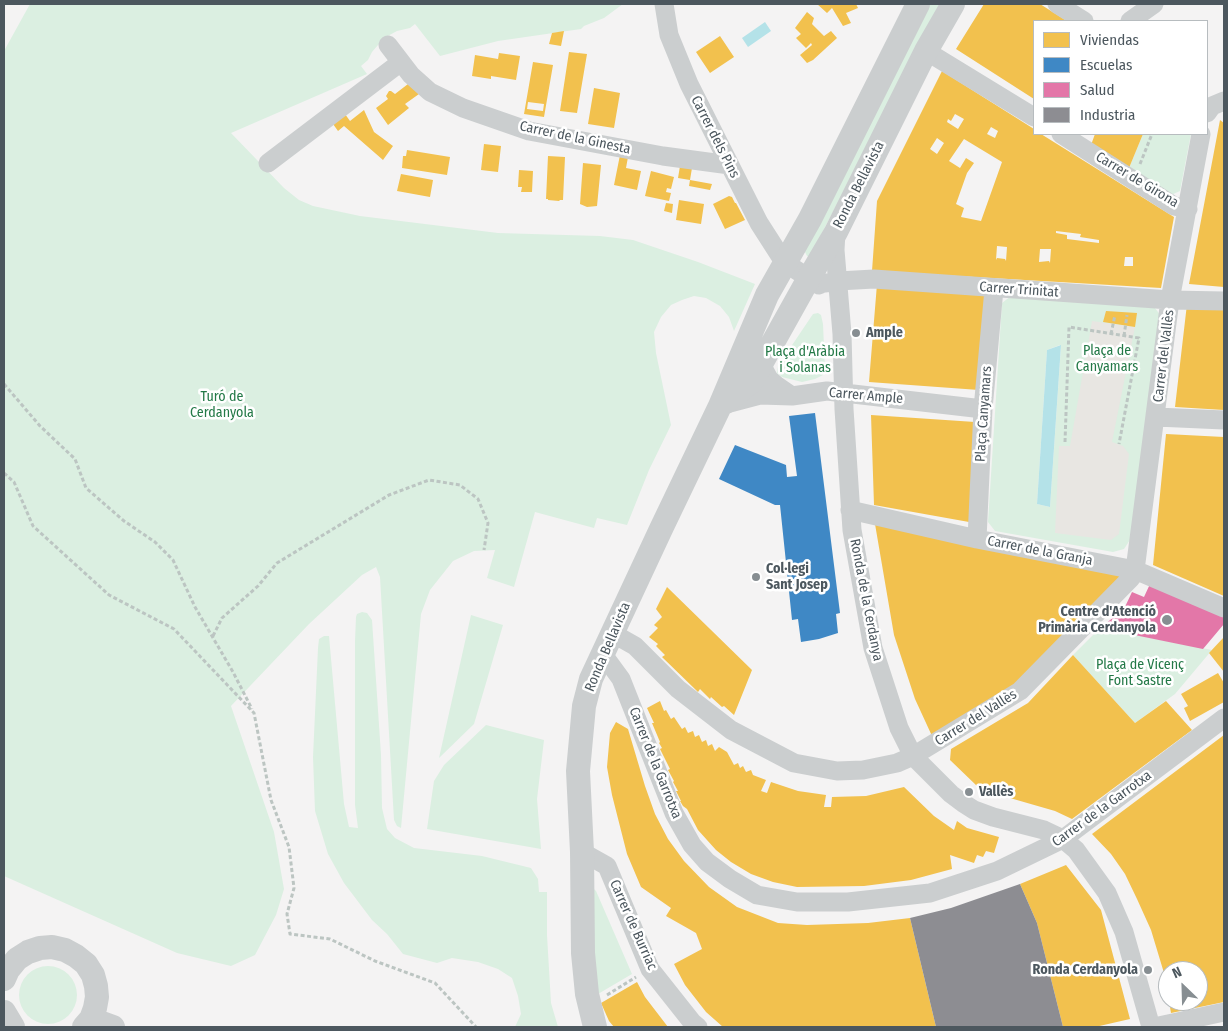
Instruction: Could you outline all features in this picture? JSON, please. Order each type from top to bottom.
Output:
[{"type":"street","name":"Carrer dels Pins","points":[[664,4],[668,35],[689,84],[759,223],[784,262]]},
{"type":"street","name":"Ronda Bellavista","points":[[595,1027],[586,994],[583,954],[582,852],[578,771],[584,706],[591,679],[720,406],[767,295],[810,219],[918,4]]},
{"type":"street","name":"Ronda Bellavista","points":[[720,406],[752,381],[812,279],[926,51],[953,4]]},
{"type":"street","points":[[1057,4],[1082,20]]},
{"type":"street","points":[[1131,20],[1154,4]]},
{"type":"street","name":"Carrer de la Ginesta","points":[[388,45],[411,76],[430,92],[463,108],[529,131],[663,156],[730,165]]},
{"type":"street","points":[[926,51],[1033,116]]},
{"type":"street","points":[[268,163],[401,62]]},
{"type":"street","name":"Carrer de Girona","points":[[1064,135],[1082,140],[1134,181],[1174,206],[1188,209]]},
{"type":"street","name":"Carrer del Vallès","points":[[607,643],[635,646],[678,689],[731,730],[794,763],[837,771],[863,770],[897,763],[913,756],[1020,691],[1131,578],[1135,570],[1170,300],[1201,135]]},
{"type":"street","name":"Ronda de la Cerdanya","points":[[836,232],[835,250],[852,530],[873,648],[899,728],[913,756],[951,794],[974,810],[993,817],[1044,830],[1063,839],[1076,850],[1107,893],[1124,932],[1152,1027]]},
{"type":"street","points":[[784,262],[812,279],[830,294],[840,308]]},
{"type":"street","name":"Carrer Trinitat","points":[[812,279],[826,283],[874,279],[994,289],[1170,300],[1224,301]]},
{"type":"street","name":"Plaça Canyamars","points":[[977,539],[983,409],[994,289]]},
{"type":"street","name":"Ronda Bellavista","points":[[761,311],[757,340],[761,364]]},
{"type":"street","points":[[761,364],[769,379],[792,396]]},
{"type":"street","name":"Carrer Ample","points":[[720,406],[760,395],[792,396],[844,392],[983,409]]},
{"type":"street","points":[[1156,417],[1224,420]]},
{"type":"street","name":"Carrer de la Granja","points":[[850,510],[977,539],[1135,570],[1224,608]]},
{"type":"street","name":"Carrer de la Garrotxa","points":[[607,643],[674,813],[692,844],[707,862],[730,879],[757,895],[796,902],[848,902],[930,893],[997,872],[1063,839],[1224,718]]},
{"type":"street","name":"Carrer de Burriac","points":[[582,852],[607,866],[650,969],[698,1027]]},
{"type":"street","points":[[4,979],[10,960],[40,948],[52,947],[65,950],[86,964],[93,975],[97,997],[95,1008],[88,1023],[113,1027]]},
{"type":"street","points":[[4,1012],[13,1027]]},
{"type":"street","points":[[1152,1027],[1224,1012]]},
{"type":"path","points":[[1134,181],[1152,135]]},
{"type":"path","points":[[1111,334],[1114,319]]},
{"type":"path","points":[[1124,336],[1126,321]]},
{"type":"path","points":[[1064,442],[1069,327],[1139,338],[1119,444]]},
{"type":"path","points":[[4,384],[40,426],[75,459],[86,488],[124,521],[155,542],[173,560],[195,607],[213,636],[254,713],[271,800],[289,847],[294,888],[287,914],[290,934],[330,939],[375,961],[434,983],[476,1027]]},
{"type":"path","points":[[4,472],[14,482],[33,526],[110,595],[174,629],[254,713]]},
{"type":"path","points":[[213,636],[222,618],[258,586],[277,563],[389,495],[430,480],[460,485],[478,499],[488,523],[484,550]]},
{"type":"path","points":[[605,997],[650,969]]},
{"type":"green space","name":"Turó de Cerdanyola","points":[[30,4],[623,4],[604,18],[581,29],[498,41],[440,56],[415,24],[410,28],[397,31],[384,38],[368,60],[361,66],[367,74],[231,133],[284,188],[299,200],[313,206],[360,216],[498,233],[600,236],[633,240],[755,284],[734,331],[729,317],[720,306],[706,298],[694,296],[682,300],[671,305],[661,317],[654,332],[656,353],[671,425],[649,470],[627,525],[597,518],[594,528],[535,512],[514,587],[487,578],[495,550],[474,551],[453,561],[430,590],[421,614],[401,828],[397,826],[394,820],[380,577],[376,567],[362,575],[309,624],[231,706],[274,832],[284,889],[276,915],[255,955],[231,966],[177,953],[4,876],[4,51]]},
{"type":"green space","points":[[930,4],[944,4],[809,257],[804,250]]},
{"type":"green space","points":[[1143,135],[1191,135],[1180,191],[1171,195],[1129,168]]},
{"type":"green space","name":"Plaça de Canyamars","points":[[1011,296],[1155,308],[1161,316],[1130,540],[1124,549],[1113,552],[995,531],[988,522],[1002,303]],"holes":[[[1061,346],[1050,507],[1037,504],[1047,350]]]},
{"type":"green space","name":"Plaça d'Aràbia i Solanas","points":[[818,313],[821,315],[823,324],[825,370],[823,375],[802,382],[782,377],[777,373],[778,366],[813,314]]},
{"type":"green space","points":[[367,613],[372,620],[381,755],[382,808],[387,829],[395,838],[414,848],[482,856],[531,868],[538,879],[539,892],[547,892],[547,935],[551,1003],[558,1027],[515,1027],[521,1014],[518,996],[512,978],[498,969],[478,962],[452,958],[437,963],[403,954],[387,934],[372,920],[344,883],[328,854],[315,811],[313,757],[319,639],[329,636],[344,804],[349,827],[358,828],[355,805],[355,641],[356,617],[357,614]]},
{"type":"green space","points":[[471,615],[503,625],[474,724],[439,758]]},
{"type":"green space","name":"Plaça de Vicenç Font Sastre","points":[[1100,628],[1212,650],[1175,694],[1135,723],[1073,655]]},
{"type":"green space","points":[[486,725],[544,740],[537,799],[541,849],[427,829],[434,781],[444,765]]},
{"type":"green space","points":[[593,888],[632,974],[598,994],[592,946]]},
{"type":"green space","points":[[48,966],[59,968],[69,974],[75,984],[77,995],[75,1006],[69,1016],[59,1022],[48,1024],[37,1022],[27,1016],[21,1006],[19,995],[21,984],[27,974],[37,968]]},
{"type":"sand","points":[[1092,321],[1135,327],[1112,442],[1123,446],[1129,454],[1119,534],[1111,540],[1055,533],[1059,446],[1070,446]]},
{"type":"water","points":[[765,22],[771,31],[748,47],[742,38]]},
{"type":"water","points":[[1061,345],[1050,507],[1037,504],[1047,350]]},
{"type":"building: Viviendas","points":[[817,4],[856,4],[858,8],[846,13],[851,23],[843,26],[832,8],[827,13]]},
{"type":"building: Viviendas","points":[[984,4],[1040,4],[1065,20],[1033,20],[1033,98],[956,49]]},
{"type":"building: Viviendas","points":[[807,12],[814,18],[812,24],[824,36],[831,31],[837,38],[813,60],[807,63],[800,55],[812,45],[811,43],[806,48],[796,38],[801,34],[795,28]]},
{"type":"building: Viviendas","points":[[564,31],[561,46],[549,44],[552,33]]},
{"type":"building: Viviendas","points":[[720,36],[734,57],[710,73],[696,52]]},
{"type":"building: Viviendas","points":[[569,52],[587,54],[577,113],[560,111]]},
{"type":"building: Viviendas","points":[[499,53],[520,56],[516,80],[491,76],[491,79],[472,76],[475,55],[498,59]]},
{"type":"building: Viviendas","points":[[533,62],[553,65],[544,117],[524,114]],"holes":[[[528,102],[544,104],[543,111],[527,109]]]},
{"type":"building: Viviendas","points":[[942,71],[1033,128],[1033,135],[1043,135],[1174,217],[1161,288],[872,271],[877,201]],"holes":[[[955,114],[964,119],[958,129],[947,122],[948,119],[951,121]],[[991,127],[998,131],[995,138],[987,134]],[[937,138],[944,143],[937,154],[930,149]],[[964,139],[1002,162],[981,221],[961,217],[964,208],[956,204],[967,173],[974,163],[966,158],[960,168],[949,161]],[[1056,231],[1081,234],[1080,237],[1099,240],[1099,243],[1067,239],[1067,235],[1056,233]],[[997,246],[1007,247],[1006,261],[1005,259],[997,258],[996,260]],[[1040,249],[1051,249],[1050,263],[1049,261],[1039,262]],[[1125,257],[1133,257],[1133,266],[1124,266]]]},
{"type":"building: Viviendas","points":[[408,84],[419,94],[405,104],[409,108],[388,125],[376,108],[388,99],[386,96],[389,91],[395,94]]},
{"type":"building: Viviendas","points":[[594,88],[620,93],[614,128],[588,124]]},
{"type":"building: Viviendas","points":[[364,110],[374,132],[393,146],[383,160],[344,126],[338,131],[333,124],[345,114],[350,121]]},
{"type":"building: Viviendas","points":[[1220,120],[1224,123],[1224,287],[1189,284]]},
{"type":"building: Viviendas","points":[[1095,135],[1143,135],[1129,168],[1091,145]]},
{"type":"building: Viviendas","points":[[484,144],[501,146],[498,172],[481,170]]},
{"type":"building: Viviendas","points":[[407,150],[450,157],[447,175],[402,168],[403,156],[406,156]]},
{"type":"building: Viviendas","points":[[620,155],[628,157],[626,168],[641,171],[637,190],[614,185]]},
{"type":"building: Viviendas","points":[[548,156],[565,157],[563,200],[546,199]]},
{"type":"building: Viviendas","points":[[583,163],[601,165],[597,206],[587,207],[580,204]]},
{"type":"building: Viviendas","points":[[680,166],[692,168],[690,180],[678,178]]},
{"type":"building: Viviendas","points":[[519,170],[533,171],[532,192],[521,192],[522,187],[518,187]]},
{"type":"building: Viviendas","points":[[651,171],[674,177],[671,189],[667,188],[666,192],[671,193],[669,201],[645,196]]},
{"type":"building: Viviendas","points":[[401,174],[433,180],[430,197],[397,191]]},
{"type":"building: Viviendas","points":[[690,180],[712,184],[710,190],[689,186]]},
{"type":"building: Viviendas","points":[[729,196],[736,203],[745,220],[725,229],[713,204]]},
{"type":"building: Viviendas","points":[[679,200],[704,204],[701,224],[676,220]]},
{"type":"building: Viviendas","points":[[666,203],[673,204],[672,213],[664,211]]},
{"type":"building: Viviendas","points":[[877,284],[986,292],[979,390],[869,382]]},
{"type":"building: Viviendas","points":[[1187,304],[1224,306],[1224,410],[1175,407]]},
{"type":"building: Viviendas","points":[[1106,311],[1137,313],[1135,327],[1103,322]]},
{"type":"building: Viviendas","points":[[871,415],[975,422],[969,522],[874,505]]},
{"type":"building: Viviendas","points":[[1166,434],[1224,437],[1224,596],[1153,565]]},
{"type":"building: Viviendas","points":[[875,524],[1121,576],[1015,687],[932,736],[915,699],[894,635]]},
{"type":"building: Viviendas","points":[[667,587],[752,670],[734,715],[711,697],[710,699],[700,689],[698,692],[662,657],[665,655],[656,646],[658,644],[649,637],[658,628],[654,625],[662,617],[656,609]]},
{"type":"building: Viviendas","points":[[1224,637],[1224,672],[1209,653]]},
{"type":"building: Viviendas","points":[[1073,655],[1135,723],[1166,701],[1192,730],[1072,819],[1055,811],[1003,796],[977,786],[950,760],[951,749],[1028,703]]},
{"type":"building: Viviendas","points":[[1218,673],[1224,683],[1224,702],[1190,721],[1184,708],[1188,706],[1181,694]]},
{"type":"building: Viviendas","points":[[660,701],[664,711],[666,710],[671,719],[674,717],[682,729],[685,727],[688,733],[693,731],[695,737],[699,735],[702,742],[706,740],[708,746],[712,744],[715,751],[719,747],[727,752],[734,765],[738,763],[740,768],[743,766],[746,772],[751,770],[753,775],[766,780],[761,791],[767,793],[771,782],[798,791],[826,795],[824,807],[831,807],[832,797],[866,796],[904,787],[934,816],[954,830],[957,821],[967,828],[999,837],[994,853],[986,851],[983,857],[977,855],[974,863],[950,855],[952,869],[911,880],[864,886],[797,887],[773,882],[751,874],[716,850],[698,830],[687,809],[680,801],[676,791],[678,791],[668,770],[670,769],[660,749],[662,748],[652,723],[654,723],[647,708]]},
{"type":"building: Viviendas","points":[[616,722],[628,729],[655,814],[668,839],[684,861],[709,887],[737,907],[778,923],[807,925],[868,923],[910,918],[936,1027],[723,1027],[706,1012],[685,985],[674,964],[702,949],[696,933],[666,916],[671,908],[641,887],[627,854],[607,767],[610,733]]},
{"type":"building: Viviendas","points":[[1224,735],[1224,1002],[1208,1005],[1208,961],[1160,961],[1151,930],[1125,874],[1111,854],[1092,834]]},
{"type":"building: Viviendas","points":[[1066,865],[1101,910],[1130,1019],[1095,1027],[1063,1027],[1037,923],[1020,884]]},
{"type":"building: Viviendas","points":[[637,982],[645,997],[668,1027],[614,1027],[609,1021],[601,1003]]},
{"type":"building: Escuelas","points":[[815,413],[840,613],[836,614],[838,633],[801,642],[798,619],[792,620],[780,505],[775,505],[719,479],[735,445],[786,465],[787,477],[797,476],[789,416]]},
{"type":"building: Salud","name":"Centre d'Atenció Primària Cerdanyola","points":[[1150,584],[1224,616],[1224,624],[1203,649],[1100,628],[1124,609],[1132,592],[1144,597]]},
{"type":"building: Industria","points":[[1020,884],[1037,923],[1063,1027],[936,1027],[910,918],[951,908]]},
{"type":"place","name":"Ample","points":[[856,333]]},
{"type":"place","name":"Col·legi Sant Josep","points":[[756,577]]},
{"type":"place","name":"Centre d'Atenció Primària Cerdanyola","points":[[1167,620]]},
{"type":"place","name":"Vallès","points":[[969,792]]},
{"type":"place","name":"Ronda Cerdanyola","points":[[1148,970]]}]
